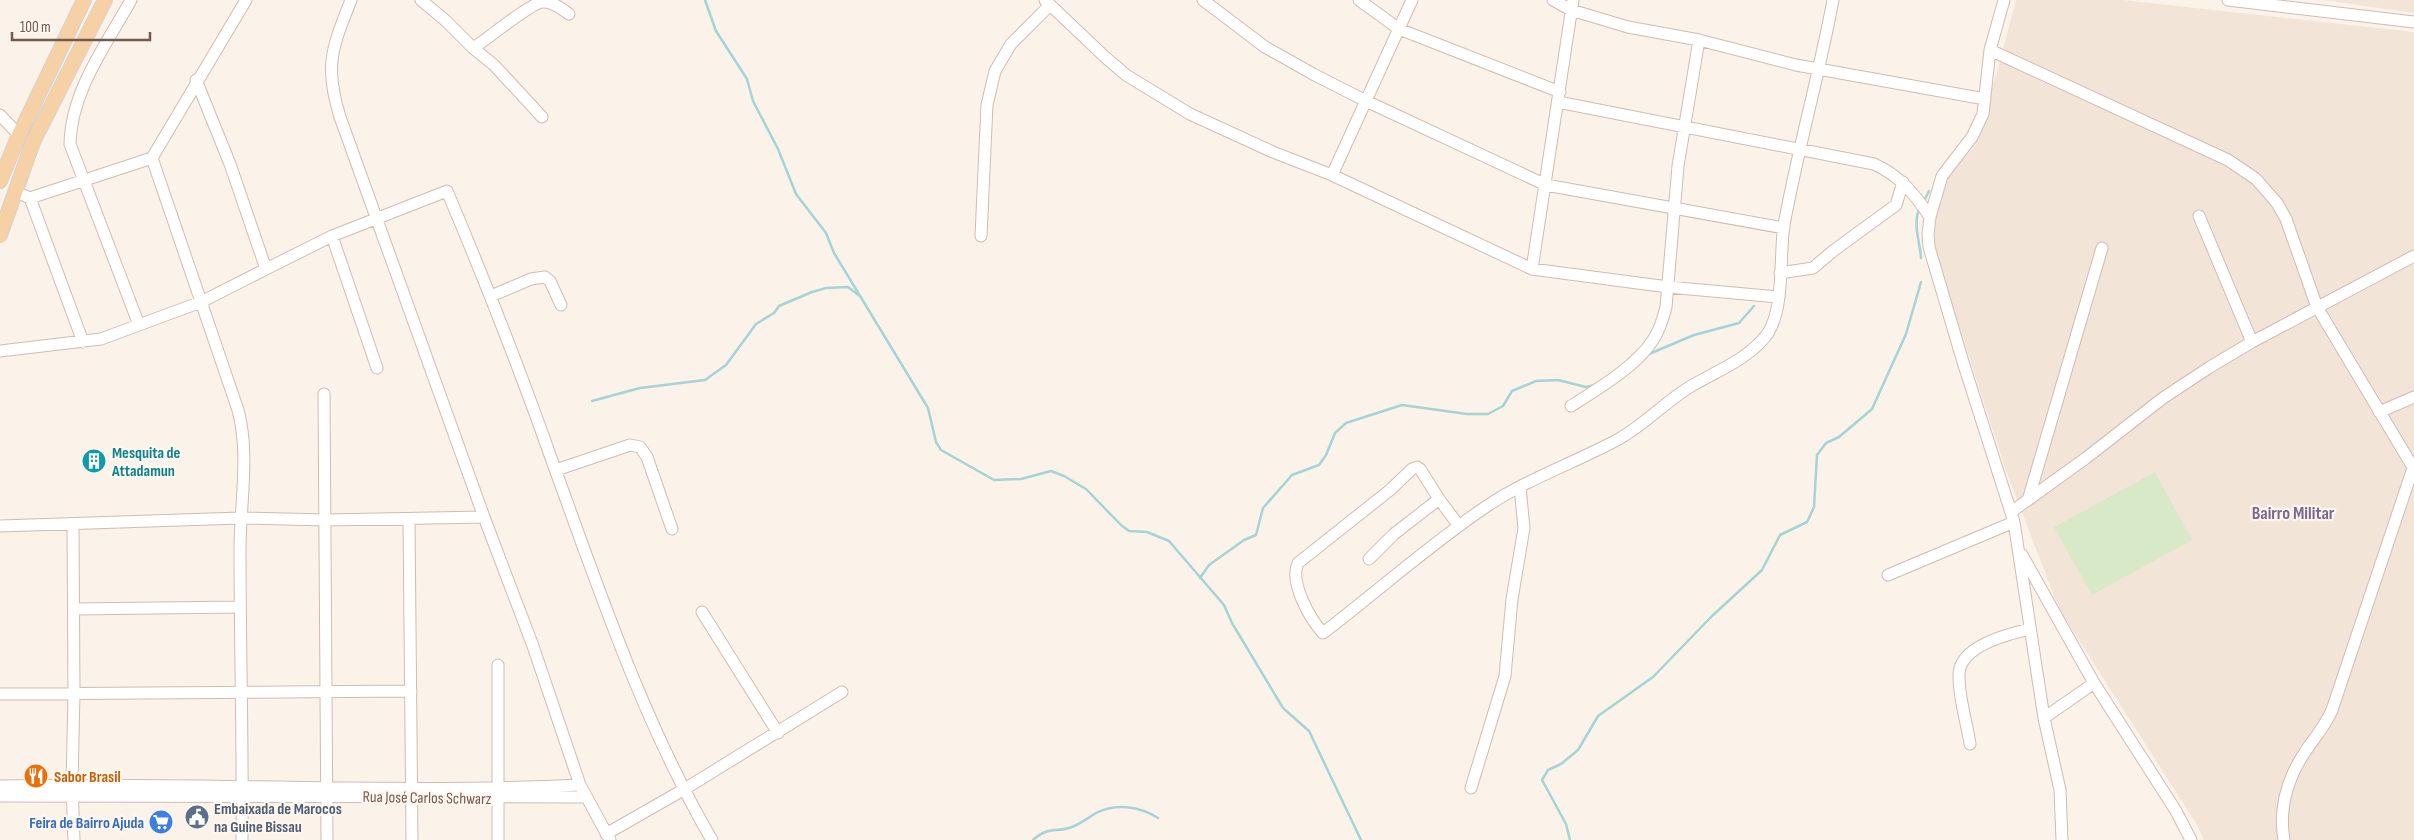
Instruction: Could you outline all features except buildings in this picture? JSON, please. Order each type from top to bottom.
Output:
[{"type":"main road","points":[[0,181],[19,135],[84,0]]},
{"type":"main road","points":[[0,235],[33,142],[105,0]]},
{"type":"street","points":[[131,0],[78,99],[70,126],[70,144],[140,325]]},
{"type":"street","points":[[30,198],[152,158],[196,80],[246,0]]},
{"type":"street","points":[[351,0],[334,47],[330,80],[340,117],[484,518],[533,646],[580,786],[608,837],[842,692]]},
{"type":"street","points":[[421,0],[494,65],[542,117]]},
{"type":"street","points":[[1203,0],[1273,52],[1366,101],[1546,185],[1784,228]]},
{"type":"street","points":[[1359,0],[1400,29],[1559,97],[1684,127],[1800,148],[1874,164],[1892,172],[1903,182],[1930,217]]},
{"type":"street","points":[[1332,175],[1412,0]]},
{"type":"street","points":[[1553,0],[1572,5],[1628,27],[1699,40],[1820,69],[1985,100]]},
{"type":"street","points":[[1459,526],[1420,469],[1414,467],[1390,490],[1303,559],[1295,574],[1305,607],[1323,633],[1404,567],[1487,506],[1520,487],[1620,438],[1688,388],[1753,349],[1767,334],[1772,324],[1778,297],[1784,228],[1800,148],[1820,69],[1833,0]]},
{"type":"street","points":[[2004,0],[1990,50],[1985,100],[1980,124],[1942,176],[1930,217],[1928,234],[1929,247],[2012,517],[2044,718],[2060,790],[2062,840]]},
{"type":"street","points":[[2228,0],[2310,4],[2414,22]]},
{"type":"street","points":[[473,48],[524,10],[541,2],[550,3],[569,14]]},
{"type":"street","points":[[981,236],[987,105],[995,71],[1011,44],[1047,3],[1104,57],[1155,94],[1190,114],[1272,152],[1332,175],[1532,269],[1668,287],[1778,297]]},
{"type":"street","points":[[1532,269],[1572,5]]},
{"type":"street","points":[[1570,406],[1610,381],[1652,342],[1660,327],[1666,308],[1673,208],[1684,127],[1699,40]]},
{"type":"street","points":[[1990,50],[2242,168],[2267,190],[2286,219],[2317,307],[2413,469],[2332,710],[2327,722],[2300,760],[2288,785],[2282,815],[2284,840]]},
{"type":"street","points":[[196,80],[230,164],[266,270]]},
{"type":"street","points":[[0,114],[19,135]]},
{"type":"street","points":[[152,158],[238,410],[243,432],[240,518],[242,840]]},
{"type":"street","points":[[1780,273],[1813,268],[1896,205],[1903,182]]},
{"type":"street","points":[[15,190],[30,198],[83,342]]},
{"type":"street","points":[[0,351],[101,339],[201,302],[332,236],[447,191],[491,296],[556,470],[591,572],[628,667],[683,790],[712,840]]},
{"type":"street","points":[[2199,216],[2252,342]]},
{"type":"street","points":[[332,236],[377,368]]},
{"type":"street","points":[[2029,497],[2102,248]]},
{"type":"street","points":[[1888,575],[2012,517],[2029,497],[2086,458],[2163,398],[2252,342],[2414,256]]},
{"type":"street","points":[[491,296],[531,279],[544,277],[550,281],[561,305]]},
{"type":"street","points":[[324,394],[327,840]]},
{"type":"street","points":[[2379,412],[2414,396]]},
{"type":"street","points":[[556,470],[630,445],[640,447],[647,457],[672,530]]},
{"type":"street","points":[[1471,788],[1505,676],[1512,599],[1524,528],[1520,487]]},
{"type":"street","points":[[1369,560],[1394,534],[1439,499]]},
{"type":"street","points":[[0,526],[240,518],[409,520],[484,518]]},
{"type":"street","points":[[409,520],[412,840]]},
{"type":"street","points":[[73,525],[74,694],[72,790],[74,840]]},
{"type":"street","points":[[2018,550],[2094,683],[2176,810],[2191,840]]},
{"type":"street","points":[[74,609],[240,607]]},
{"type":"street","points":[[702,612],[778,733]]},
{"type":"street","points":[[1970,744],[1959,681],[1962,663],[1969,655],[1988,642],[2030,629]]},
{"type":"street","points":[[498,665],[498,840]]},
{"type":"street","points":[[2044,718],[2094,683]]},
{"type":"street","points":[[0,694],[242,694],[411,691]]},
{"type":"street","name":"Rua José Carlos Schwarz","points":[[0,786],[72,790],[411,792],[585,797]]},
{"type":"street","name":"Rua José Carlos Schwarz","points":[[497,794],[580,786]]},
{"type":"street","name":"Rua José Carlos Schwarz","points":[[0,796],[72,790]]},
{"type":"shaded area","points":[[2016,0],[2123,0],[2414,32],[2414,840],[2204,840],[2197,825],[2059,609],[2005,468],[1929,233],[1949,175],[1975,146]]},
{"type":"shaded area","points":[[2323,0],[2414,0],[2414,13]]},
{"type":"green space","points":[[2155,472],[2192,540],[2092,595],[2054,527]]},
{"type":"waterway","points":[[705,0],[716,31],[747,79],[753,101],[778,149],[796,194],[826,233],[834,253],[928,408],[936,442],[941,450],[994,480],[1021,479],[1051,471],[1064,476],[1086,489],[1129,531],[1147,532],[1169,541],[1224,605],[1232,623],[1283,708],[1309,731],[1361,840]]},
{"type":"waterway","points":[[1924,201],[1929,191]]},
{"type":"waterway","points":[[1920,207],[1917,226],[1921,258]]},
{"type":"waterway","points":[[1570,840],[1566,824],[1542,780],[1548,770],[1561,764],[1578,750],[1598,716],[1653,677],[1712,616],[1762,570],[1780,535],[1807,522],[1814,507],[1817,455],[1826,443],[1839,437],[1872,409],[1906,334],[1921,282]]},
{"type":"waterway","points":[[592,401],[640,388],[705,380],[726,365],[756,324],[774,313],[779,306],[812,292],[826,288],[848,287],[861,297]]},
{"type":"waterway","points":[[1649,354],[1694,335],[1739,323],[1754,306]]},
{"type":"waterway","points":[[1200,578],[1209,565],[1244,540],[1256,535],[1263,508],[1292,475],[1319,465],[1326,455],[1335,433],[1346,423],[1402,405],[1467,414],[1488,414],[1503,406],[1512,391],[1536,381],[1558,380],[1586,387],[1595,385]]},
{"type":"waterway","points":[[1033,840],[1048,831],[1072,827],[1096,813],[1111,808],[1127,807],[1143,811],[1158,818]]},
{"type":"place","name":"Mesquita de Attadamun","points":[[94,461]]},
{"type":"place","name":"Sabor Brasil","points":[[36,776]]},
{"type":"place","name":"Embaixada de Marocos na Guine Bissau","points":[[197,817]]},
{"type":"place","name":"Feira de Bairro Ajuda","points":[[161,822]]},
{"type":"district","name":"Bairro Militar","points":[[2293,513]]}]
